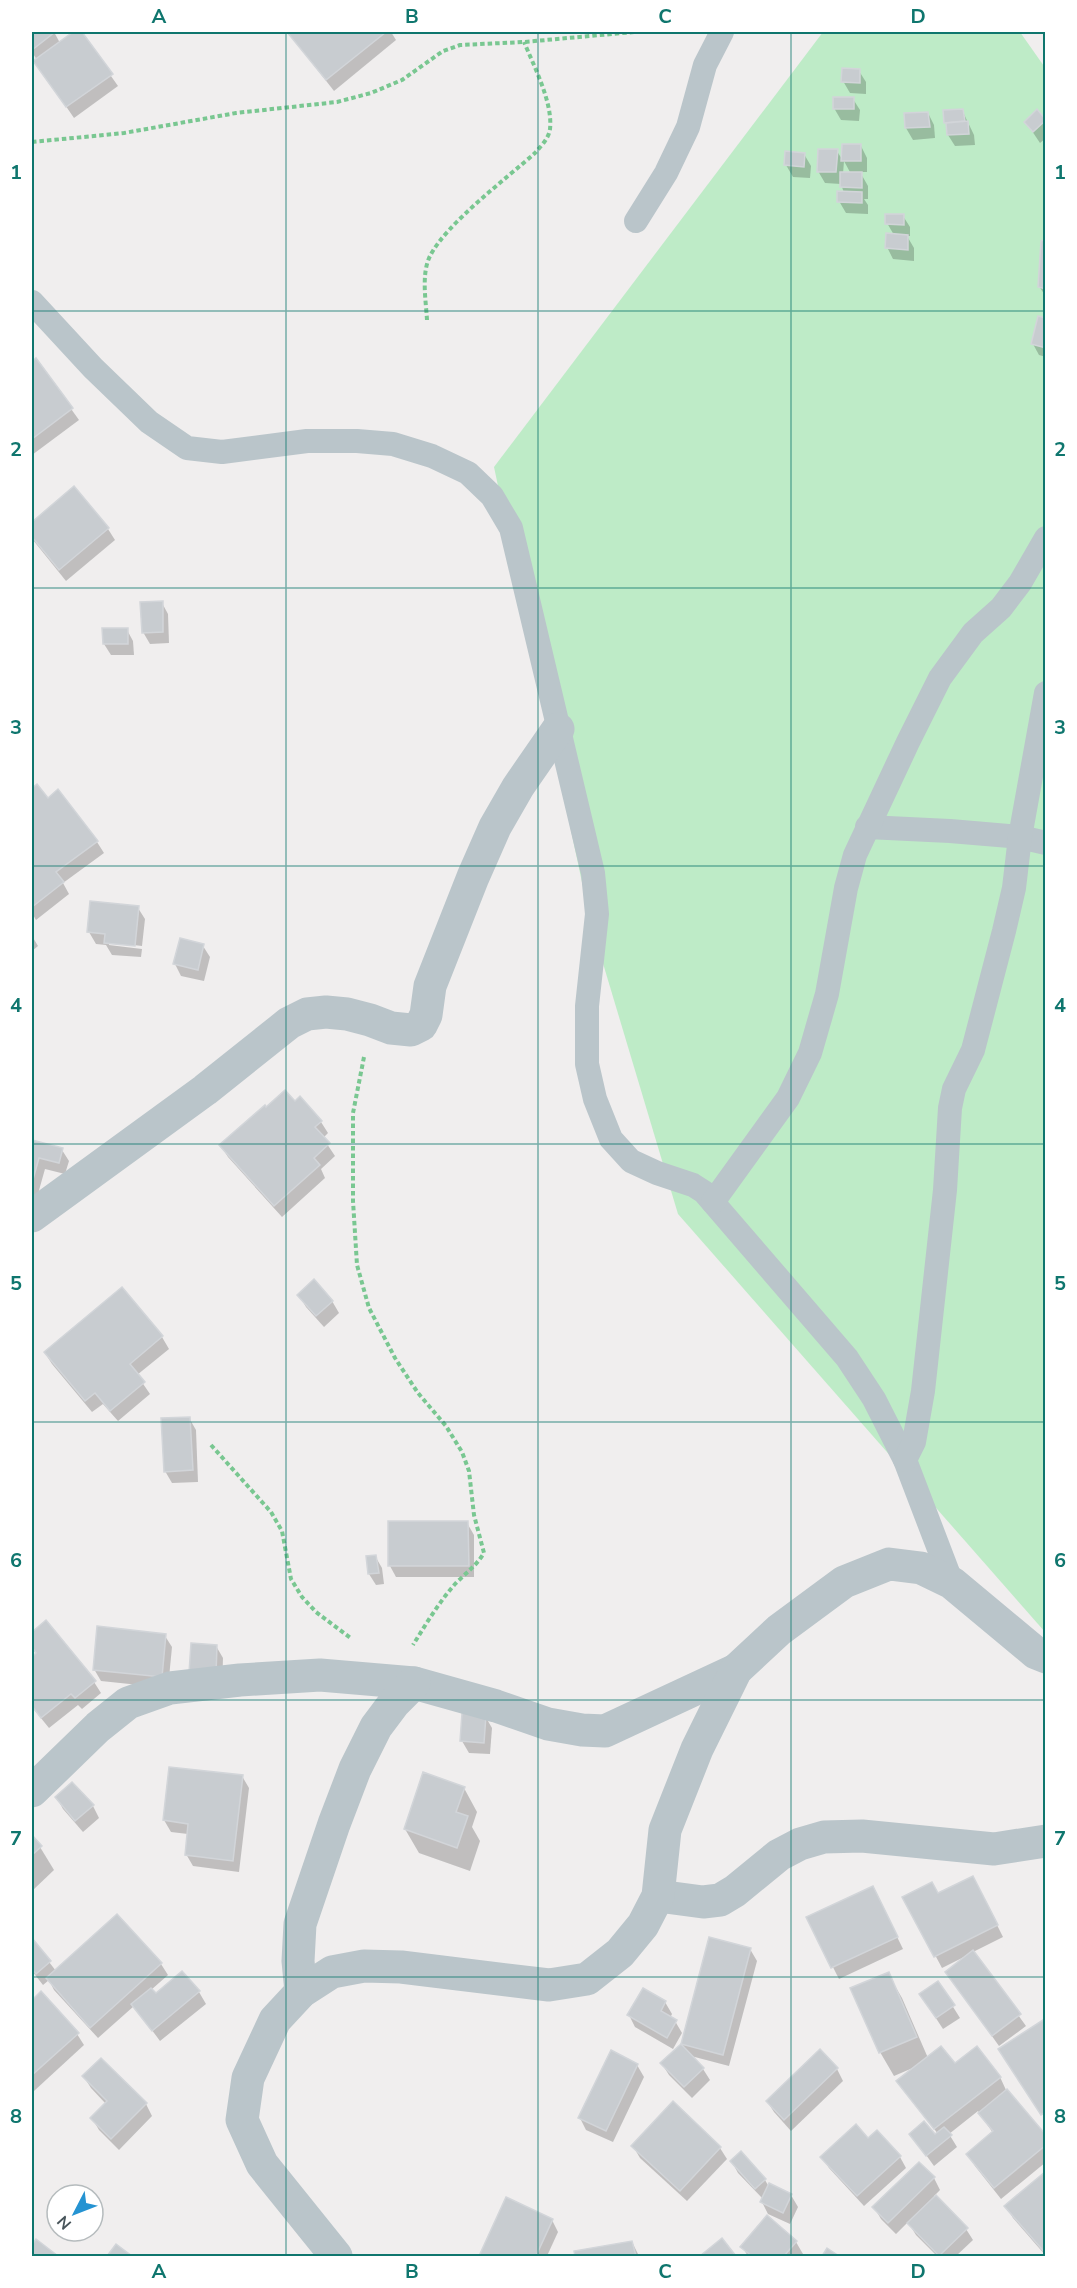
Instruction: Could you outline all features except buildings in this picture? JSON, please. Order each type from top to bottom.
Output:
[{"type":"street","points":[[32,1216],[205,1090],[289,1023],[307,1014],[326,1012],[347,1014],[391,1028],[411,1030],[421,1025],[426,1015],[430,986],[495,827],[558,729]]},
{"type":"street","points":[[32,1791],[98,1727],[128,1703],[170,1688],[240,1680],[320,1675],[414,1683],[496,1706],[548,1724],[582,1730],[605,1731],[736,1670],[779,1629],[844,1582],[889,1564],[921,1568],[952,1583],[1028,1647],[1046,1657]]},
{"type":"street","points":[[336,2256],[262,2164],[242,2120],[248,2078],[275,2020],[301,1992],[332,1972],[363,1966],[400,1967],[549,1985],[587,1978],[620,1953],[643,1925],[658,1896],[665,1830],[697,1749],[736,1670]]},
{"type":"street","points":[[301,1992],[298,1961],[300,1924],[330,1834],[354,1769],[376,1727],[394,1703],[414,1683]]},
{"type":"street","points":[[658,1896],[703,1902],[720,1900],[735,1891],[779,1855],[800,1844],[824,1837],[862,1836],[994,1849],[1046,1841]]},
{"type":"lane","points":[[636,220],[666,173],[688,127],[705,65],[722,32]]},
{"type":"lane","points":[[32,302],[93,368],[149,422],[188,448],[222,452],[307,441],[393,444],[432,456],[468,473],[492,496],[511,528],[593,873],[597,914],[587,1006],[587,1064],[595,1099],[611,1139],[631,1161],[657,1173],[693,1185],[713,1202],[847,1358],[874,1399],[905,1460],[952,1583]]},
{"type":"lane","points":[[713,1202],[788,1098],[810,1053],[826,994],[846,888],[855,855],[940,678],[973,633],[1001,608],[1020,583],[1046,538]]},
{"type":"lane","points":[[905,1460],[914,1442],[923,1391],[945,1190],[950,1108],[954,1089],[973,1050],[982,1021],[1011,899],[1046,693]]},
{"type":"lane","points":[[867,827],[1020,837],[1046,843]]},
{"type":"path","points":[[32,142],[124,133],[236,113],[337,102],[371,93],[402,80],[443,51],[460,45],[634,32]]},
{"type":"path","points":[[427,320],[426,274],[429,257],[440,241],[468,212],[535,153],[550,130],[545,99],[524,42]]},
{"type":"path","points":[[370,1020],[353,1113],[353,1201],[357,1265],[369,1308],[395,1358],[418,1393],[446,1426],[462,1452],[469,1471],[474,1515],[484,1552],[477,1564],[456,1583],[441,1602],[398,1672],[414,1683]]},
{"type":"path","points":[[211,1446],[271,1512],[282,1531],[291,1579],[302,1597],[316,1612],[356,1641]]},
{"type":"green space","points":[[823,32],[1020,32],[1046,69],[1045,1632],[678,1214],[590,920],[494,467]]}]
